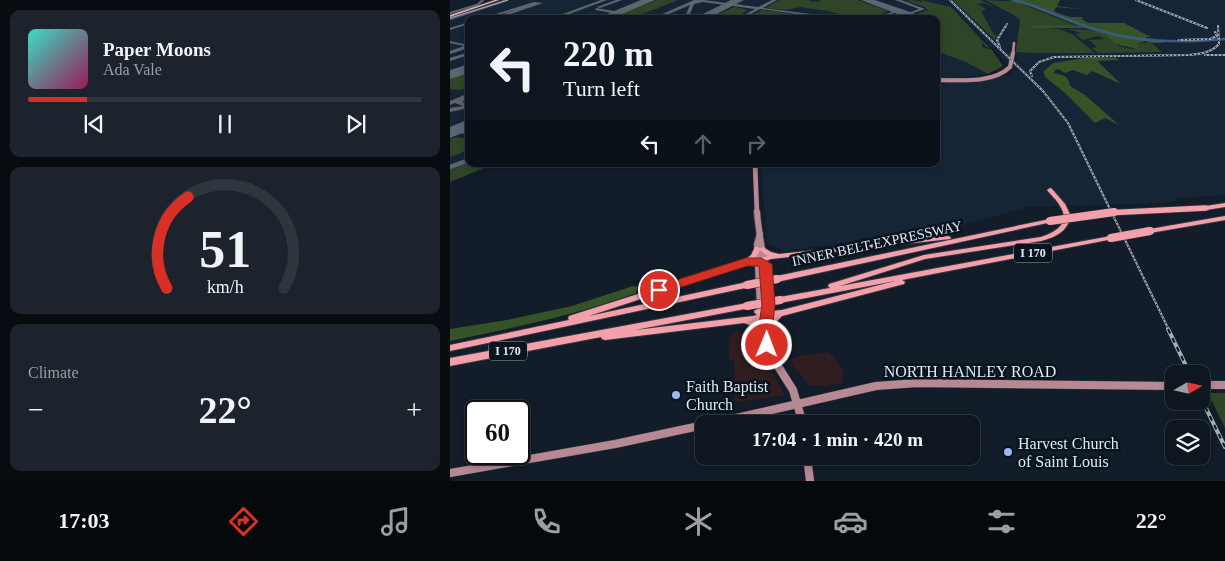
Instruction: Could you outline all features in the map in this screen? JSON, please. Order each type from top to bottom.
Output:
[{"type":"highway","points":[[481,5],[489,0]]},
{"type":"highway","points":[[450,16],[496,0]]},
{"type":"highway","points":[[450,16],[496,0]]},
{"type":"highway","points":[[806,295],[924,257],[1048,237],[1061,230],[1068,216],[1061,202],[1050,190],[1062,210],[1064,218],[1058,228],[1046,235],[850,263]]},
{"type":"highway","name":"INNER BELT EXPRESSWAY","points":[[450,348],[1050,221],[1121,211],[1225,206]]},
{"type":"highway","name":"I 170","points":[[450,362],[1110,238],[1225,219]]},
{"type":"highway","points":[[536,330],[746,262],[761,262],[782,256],[988,234]]},
{"type":"highway","points":[[746,262],[760,249],[770,254],[782,256]]},
{"type":"highway","points":[[565,340],[763,317],[773,318],[782,313],[955,267]]},
{"type":"main road","points":[[940,80],[996,75],[1008,69],[1014,43]]},
{"type":"main road","points":[[755,167],[763,317]]},
{"type":"main road","points":[[761,262],[764,338],[769,352],[793,390],[801,415]]},
{"type":"main road","name":"NORTH HANLEY ROAD","points":[[752,415],[850,391],[895,384],[1165,386]]},
{"type":"main road","points":[[1210,385],[1225,385]]},
{"type":"main road","points":[[450,473],[615,444],[695,427]]},
{"type":"main road","points":[[808,465],[810,481]]},
{"type":"street","points":[[450,16],[477,5],[483,0]]},
{"type":"street","points":[[450,16],[506,0]]},
{"type":"street","points":[[450,167],[465,161]]},
{"type":"shaded area","points":[[502,0],[1225,0],[1225,195],[1176,198],[1176,201],[1160,203],[1027,207],[943,230],[783,251],[767,243],[761,167],[940,167],[940,82],[1009,75],[1015,70],[960,16],[988,48],[991,49],[1003,65],[1000,69],[983,75],[940,79],[940,15],[465,15],[465,159],[450,165],[450,17]]},
{"type":"shaded area","points":[[746,331],[755,334],[759,349],[785,395],[735,401],[734,360],[729,360],[729,340],[732,333]]},
{"type":"shaded area","points":[[829,352],[842,369],[843,383],[823,386],[809,385],[789,361],[798,356]]},
{"type":"green space","points":[[657,0],[678,0],[640,15],[618,15]]},
{"type":"green space","points":[[779,0],[810,0],[818,2],[821,0],[858,0],[888,11],[882,14],[838,14],[828,11],[835,8],[827,11],[800,7],[785,10],[766,8]]},
{"type":"green space","points":[[921,0],[951,7],[981,39],[979,39],[989,47],[986,47],[981,41],[983,48],[991,49],[1003,66],[988,74],[966,62],[940,52],[940,15],[914,15],[928,10],[925,7],[906,1],[923,2]]},
{"type":"green space","points":[[953,0],[980,0],[998,9],[983,3],[977,4],[986,9],[981,11],[994,35],[998,36],[995,38],[996,41]]},
{"type":"green space","points":[[985,0],[1017,2],[1079,27],[1039,26],[1059,29],[1072,34],[1095,53],[1016,52],[1020,20]]},
{"type":"green space","points":[[1012,0],[1025,3],[1015,0],[1060,0],[1057,6],[1088,10],[1057,7],[1054,10],[1055,12],[1070,17],[1083,17],[1082,19],[1088,23],[1124,23],[1151,37],[1146,38],[1161,40],[1160,42],[1166,43],[1145,41],[1137,44],[1142,45],[1137,47],[1143,49],[1137,49],[1115,44],[1106,35],[1084,28],[1031,28],[1030,26],[1046,25],[1079,26],[1027,5],[1007,1]]},
{"type":"green space","points":[[735,7],[748,10],[740,15],[716,15]]},
{"type":"green space","points":[[762,10],[794,15],[766,15],[767,14],[752,15]]},
{"type":"green space","points":[[1063,29],[1080,30],[1096,32],[1106,35],[1117,45],[1128,48],[1142,48],[1136,47],[1141,46],[1137,44],[1150,42],[1162,52],[1098,53],[1092,48],[1097,47],[1089,40],[1106,39],[1098,36],[1083,40],[1075,34],[1081,33]]},
{"type":"green space","points":[[1085,58],[1116,58],[1119,60],[1097,61],[1121,84],[1092,71],[1087,75],[1073,70],[1065,73],[1058,69],[1054,73],[1065,76],[1070,86],[1085,95],[1119,125],[1105,118],[1095,123],[1064,92],[1046,78],[1043,72],[1053,63]]},
{"type":"green space","points":[[465,72],[465,88],[450,89],[450,78]]},
{"type":"green space","points":[[456,137],[465,138],[465,151],[450,157],[450,139]]},
{"type":"green space","points":[[465,163],[465,167],[487,167],[450,182],[450,169]]},
{"type":"green space","points":[[633,286],[638,287],[636,293],[590,308],[521,326],[450,341],[450,329],[507,320],[572,306]]},
{"type":"green space","points":[[1210,393],[1225,393],[1225,428],[1210,397]]},
{"type":"waterway","points":[[1014,0],[1087,27],[1145,40],[1193,41],[1225,39]]},
{"type":"taxiway","points":[[562,15],[605,0]]},
{"type":"taxiway","points":[[599,7],[620,0]]},
{"type":"taxiway","points":[[759,8],[775,0]]},
{"type":"taxiway","points":[[897,0],[923,9],[911,13],[903,13]]},
{"type":"taxiway","points":[[662,15],[695,1]]},
{"type":"taxiway","points":[[693,3],[703,1],[759,8]]},
{"type":"taxiway","points":[[494,15],[534,3],[541,3],[504,15]]},
{"type":"taxiway","points":[[688,15],[693,3]]},
{"type":"taxiway","points":[[746,15],[759,8]]},
{"type":"taxiway","points":[[759,8],[811,15]]},
{"type":"taxiway","points":[[596,9],[614,12],[613,14]]},
{"type":"taxiway","points":[[886,15],[895,12],[891,9]]},
{"type":"taxiway","points":[[450,29],[465,24]]},
{"type":"taxiway","points":[[450,42],[465,45]]},
{"type":"taxiway","points":[[450,53],[465,47]]},
{"type":"taxiway","points":[[450,60],[465,54]]},
{"type":"taxiway","points":[[450,103],[465,97]]},
{"type":"taxiway","points":[[463,98],[458,103],[465,104]]},
{"type":"taxiway","points":[[450,110],[465,107]]},
{"type":"taxiway","points":[[453,128],[465,125]]},
{"type":"taxiway","points":[[450,129],[465,132]]},
{"type":"runway","points":[[611,15],[650,0]]},
{"type":"runway","points":[[707,15],[739,0]]},
{"type":"runway","points":[[866,0],[909,15]]},
{"type":"runway","points":[[450,75],[465,69]]},
{"type":"runway","points":[[450,133],[465,126]]},
{"type":"tram line","points":[[450,18],[508,0]]},
{"type":"railway","points":[[950,0],[1043,91],[1068,123],[1169,330]]},
{"type":"railway","points":[[1136,0],[1207,28]]},
{"type":"railway","points":[[1000,47],[997,40],[1007,24]]},
{"type":"railway","points":[[1032,76],[1030,71],[1039,62],[1054,57],[1188,55],[1205,52],[1219,44],[1218,26]]},
{"type":"railway","points":[[1179,40],[1210,39],[1217,36],[1215,32]]},
{"type":"railway","points":[[1205,55],[1225,55]]},
{"type":"railway","points":[[1168,329],[1186,365]]},
{"type":"railway","points":[[1207,410],[1225,447]]},
{"type":"place","name":"Faith Baptist Church","points":[[676,395]]},
{"type":"place","name":"Harvest Church of Saint Louis","points":[[1008,452]]},
{"type":"route","points":[[659,290],[746,262],[754,261],[766,264],[769,305],[764,338],[767,345]]}]
